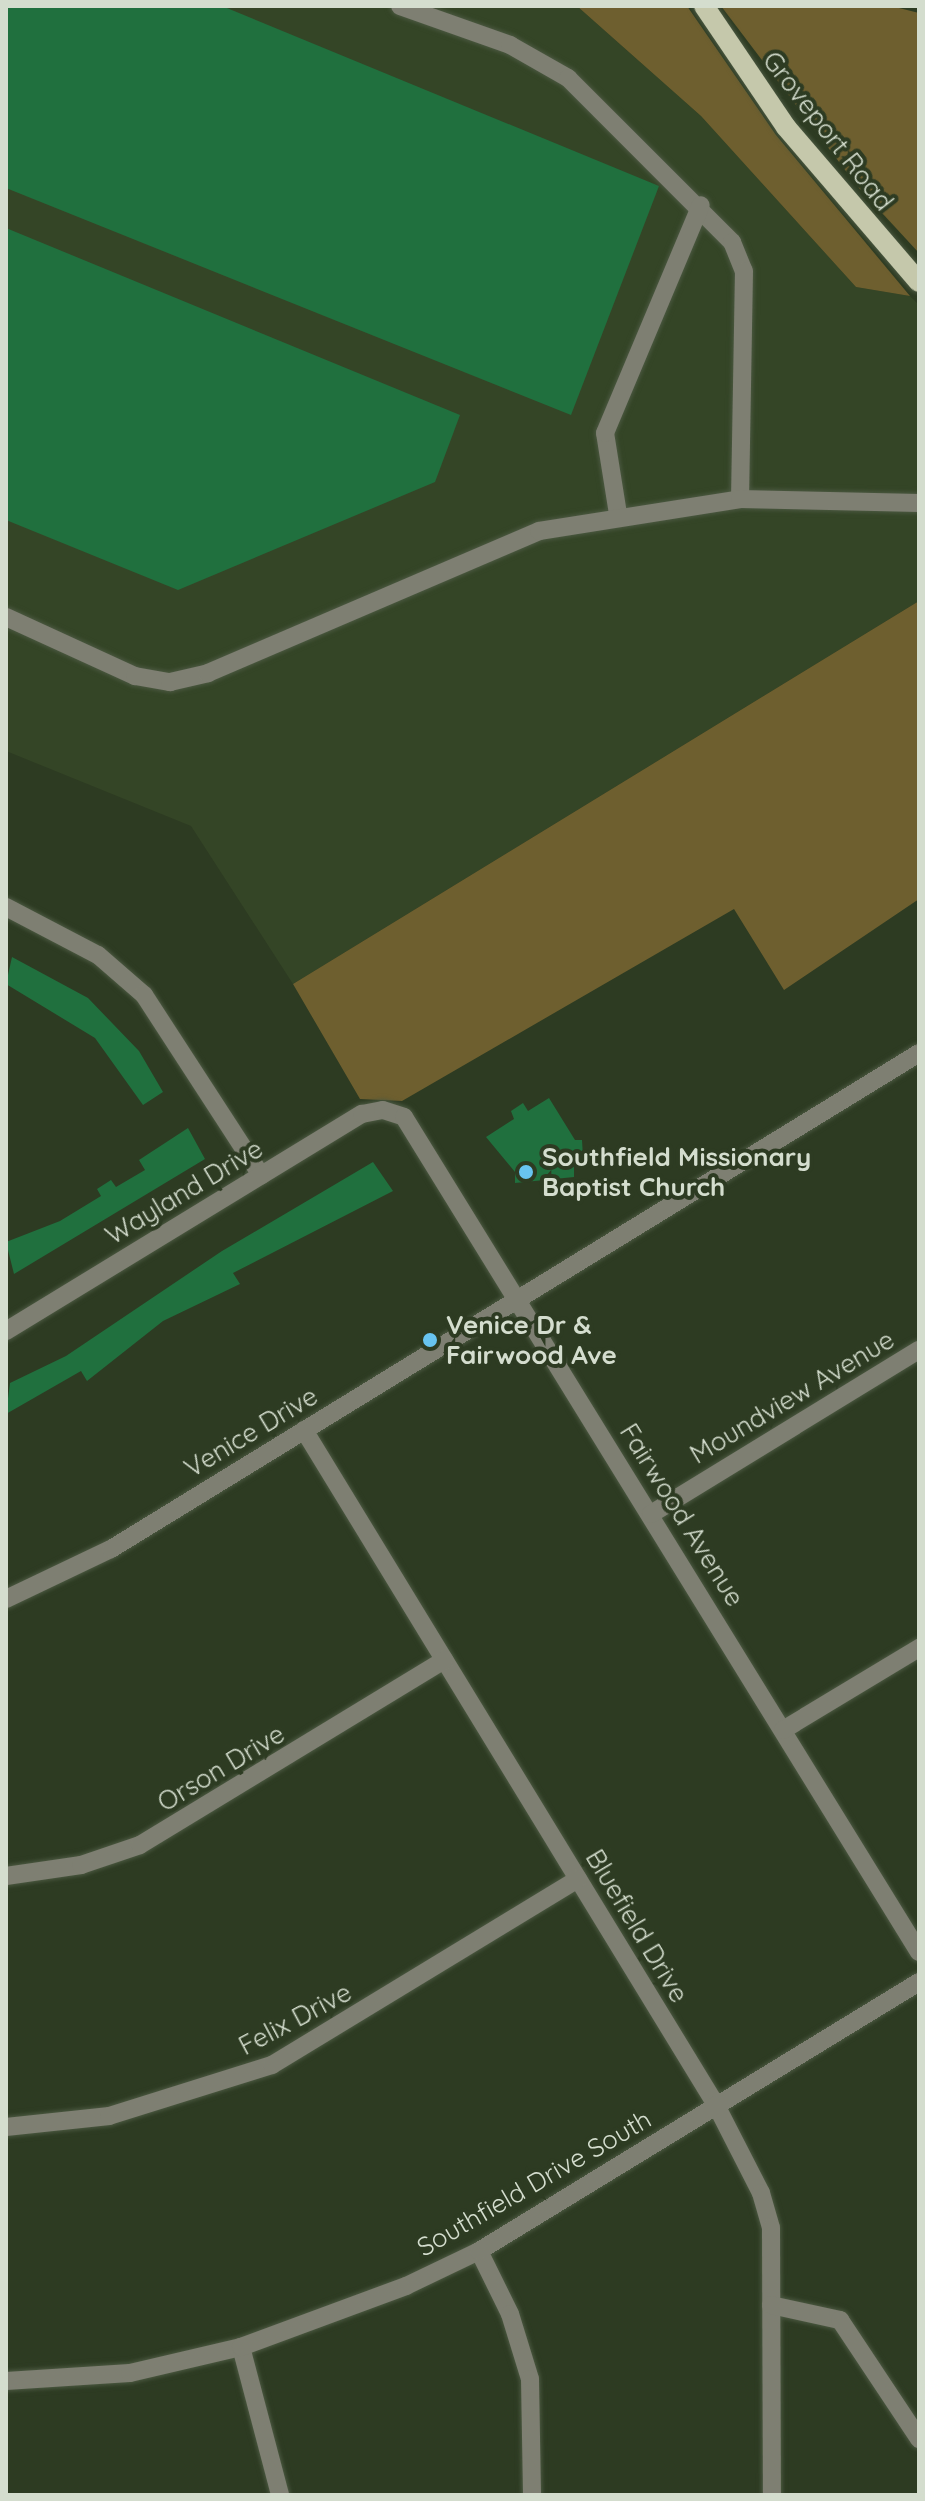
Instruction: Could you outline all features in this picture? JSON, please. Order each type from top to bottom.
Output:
[{"type":"main road","name":"Groveport Road","points":[[704,6],[786,127],[919,282]]},
{"type":"street","points":[[400,6],[510,45],[568,78],[701,205],[732,242],[744,271],[740,499]]},
{"type":"street","points":[[618,514],[605,433],[701,205]]},
{"type":"street","points":[[6,617],[135,676],[170,682],[208,673],[539,531],[618,514],[740,499],[919,503]]},
{"type":"street","points":[[6,907],[98,955],[144,995],[261,1175]]},
{"type":"street","name":"Venice Drive","points":[[6,1599],[111,1549],[919,1053]]},
{"type":"street","name":"Wayland Drive","points":[[6,1331],[362,1114],[394,1112]]},
{"type":"street","name":"Fairwood Avenue","points":[[394,1112],[417,1135],[919,1952]]},
{"type":"street","name":"Moundview Avenue","points":[[651,1514],[919,1350]]},
{"type":"street","name":"Bluefield Drive","points":[[304,1430],[716,2105],[768,2211],[772,2495]]},
{"type":"street","points":[[783,1730],[919,1648]]},
{"type":"street","name":"Orson Drive","points":[[6,1876],[81,1865],[140,1845],[444,1660]]},
{"type":"street","name":"Felix Drive","points":[[6,2127],[109,2116],[272,2065],[578,1879]]},
{"type":"street","name":"Southfield Drive South","points":[[6,2381],[130,2373],[241,2347],[479,2251],[919,1982]]},
{"type":"street","points":[[479,2251],[530,2379],[532,2495]]},
{"type":"street","points":[[771,2305],[840,2320],[919,2439]]},
{"type":"street","points":[[241,2347],[280,2495]]},
{"type":"shaded area","points":[[6,6],[577,6],[701,116],[856,287],[910,296],[919,305],[919,601],[293,984],[191,826],[6,751]]},
{"type":"shaded area","points":[[577,6],[687,6],[776,135],[910,296],[856,287],[701,116]]},
{"type":"shaded area","points":[[721,6],[891,6],[919,13],[919,253],[858,187]]},
{"type":"shaded area","points":[[919,601],[919,899],[784,990],[734,909],[402,1101],[360,1099],[293,984]]},
{"type":"building","points":[[6,6],[222,6],[659,186],[571,415],[6,188]]},
{"type":"building","points":[[6,228],[460,415],[435,482],[178,590],[6,520]]},
{"type":"building","points":[[12,957],[88,998],[139,1051],[163,1092],[143,1105],[95,1038],[6,984]]},
{"type":"building","points":[[549,1098],[575,1140],[582,1140],[583,1157],[574,1157],[574,1177],[515,1183],[515,1172],[486,1137],[514,1119],[511,1111],[523,1103],[528,1111]]},
{"type":"building","points":[[188,1128],[205,1159],[14,1274],[6,1242],[60,1221],[101,1196],[97,1189],[111,1180],[116,1187],[145,1170],[139,1160]]},
{"type":"building","points":[[373,1162],[393,1191],[233,1273],[240,1284],[163,1321],[87,1381],[81,1371],[6,1414],[10,1383],[66,1356],[222,1251]]},
{"type":"place","name":"Southfield Missionary Baptist Church","points":[[526,1172]]},
{"type":"place","name":"Venice Dr & Fairwood Ave","points":[[430,1340]]}]
